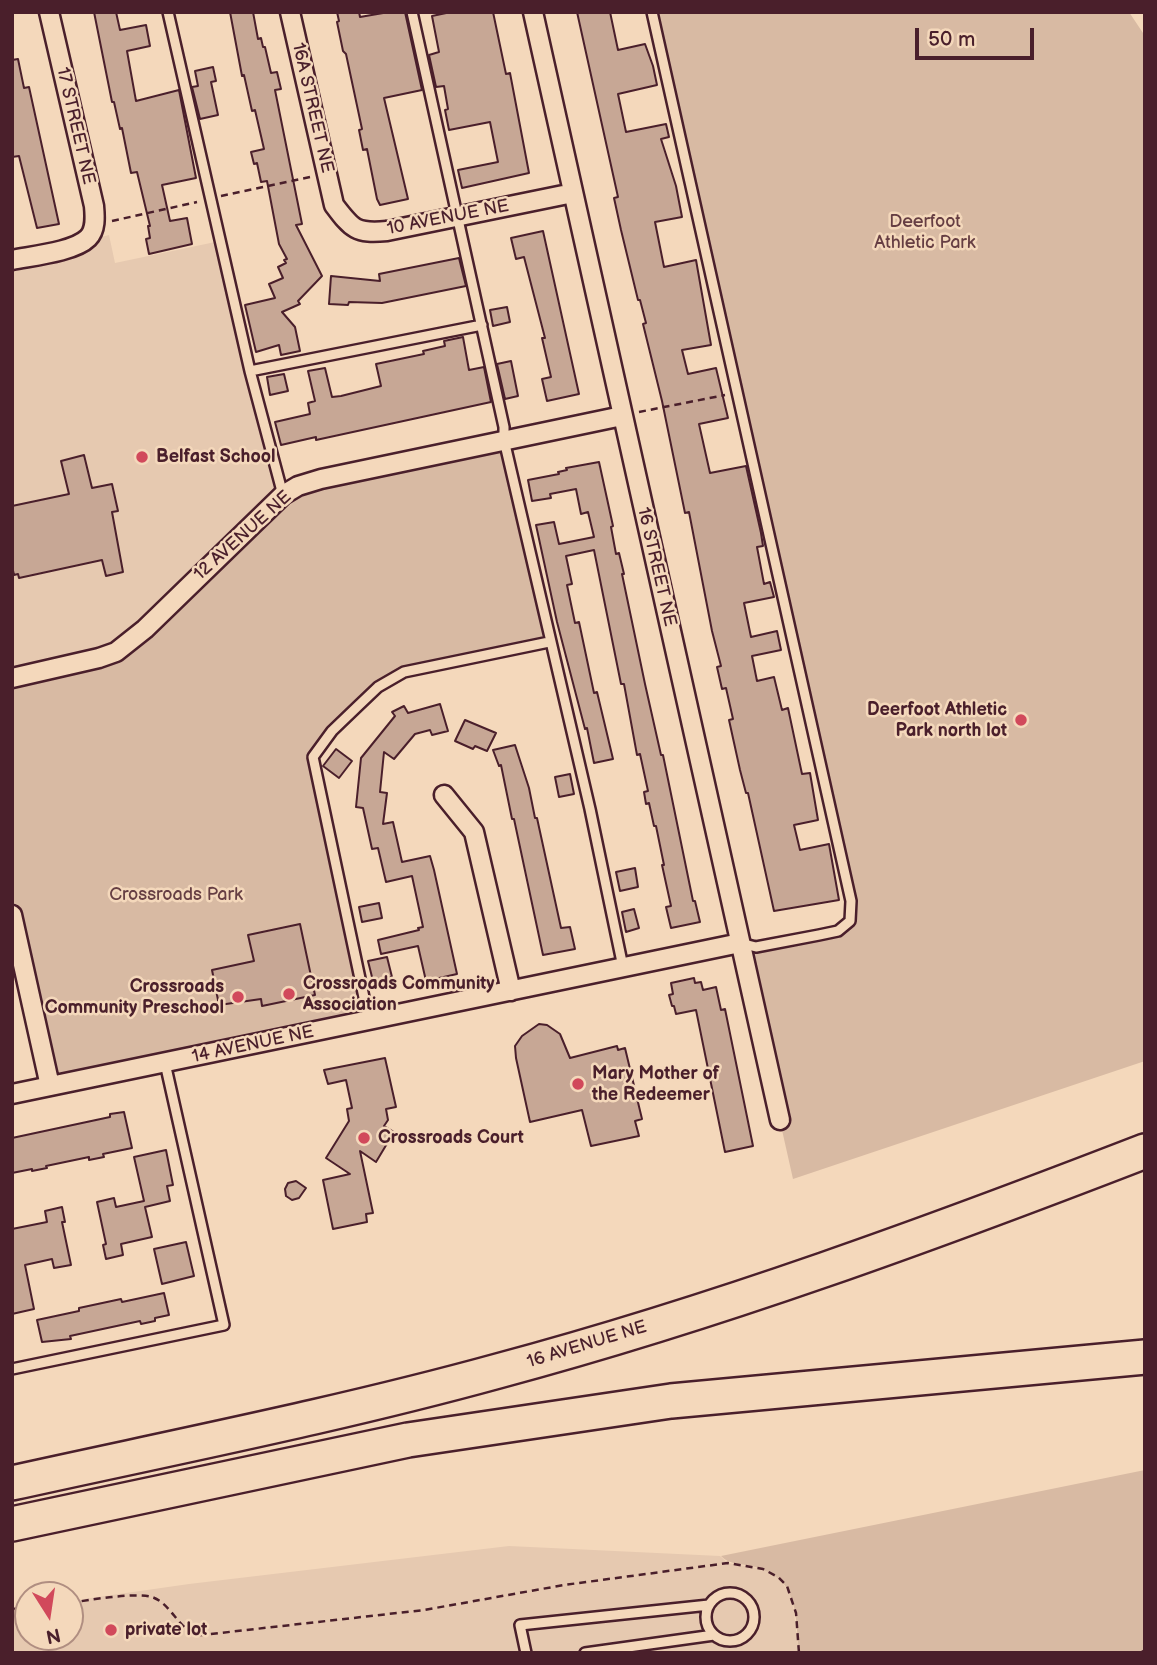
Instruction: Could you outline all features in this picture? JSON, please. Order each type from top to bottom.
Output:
[{"type":"highway","points":[[1081,1176],[1110,1145],[1145,1130]]},
{"type":"highway","name":"16 AVENUE NE","points":[[12,1483],[315,1417],[500,1371],[780,1284],[1005,1205],[1145,1151]]},
{"type":"highway","points":[[12,1524],[422,1437],[671,1401],[1145,1357]]},
{"type":"street","name":"17 STREET NE","points":[[12,260],[65,249],[87,239],[95,225],[94,206],[49,12]]},
{"type":"street","name":"16A STREET NE","points":[[290,12],[334,205]]},
{"type":"street","name":"16 STREET NE","points":[[533,12],[780,1121]]},
{"type":"street","name":"10 AVENUE NE","points":[[334,205],[350,227],[367,233],[573,192]]},
{"type":"street","name":"12 AVENUE NE","points":[[12,678],[116,652],[145,628],[283,495],[298,486],[622,416]]},
{"type":"street","points":[[444,795],[474,832],[511,991]]},
{"type":"street","points":[[12,915],[50,1086]]},
{"type":"street","name":"14 AVENUE NE","points":[[12,1094],[740,943]]},
{"type":"lane","points":[[168,12],[250,371],[283,495]]},
{"type":"lane","points":[[412,12],[504,427],[504,440],[587,796],[623,967]]},
{"type":"lane","points":[[652,12],[852,911],[850,921],[838,930],[756,947],[740,943]]},
{"type":"lane","points":[[250,371],[482,325]]},
{"type":"lane","points":[[369,1021],[313,757],[332,731],[378,687],[404,672],[549,642]]},
{"type":"lane","points":[[12,1369],[224,1325],[165,1063]]},
{"type":"lane","points":[[526,1653],[520,1625],[709,1605],[728,1593],[743,1597],[753,1609],[753,1625],[744,1637],[729,1641],[714,1635],[585,1653]]},
{"type":"lane","points":[[709,1605],[706,1621],[714,1635]]},
{"type":"path","points":[[622,416],[737,393]]},
{"type":"path","points":[[84,1601],[133,1596],[152,1597],[165,1605],[191,1633],[202,1635],[415,1611],[565,1585],[728,1563],[763,1569],[778,1577],[787,1587],[796,1613],[799,1653]]},
{"type":"path","points":[[1140,1653],[1145,1650]]},
{"type":"shaded area","name":"Belfast School","points":[[109,235],[115,263],[220,241],[283,495],[131,641],[12,678],[12,260]]},
{"type":"shaded area","points":[[509,1546],[720,1556],[728,1563],[763,1569],[778,1577],[792,1597],[799,1653],[12,1653],[12,1609],[14,1651],[84,1651],[84,1599]]},
{"type":"green space","name":"Deerfoot Athletic Park","points":[[652,12],[1129,12],[1145,36],[1145,1061],[793,1179],[740,943],[756,947],[838,931],[852,911]]},
{"type":"green space","name":"Crossroads Park","points":[[504,440],[549,642],[404,672],[378,687],[313,757],[369,1021],[50,1086],[12,915],[12,678],[99,658],[283,495]]},
{"type":"green space","points":[[1145,1470],[1145,1653],[799,1653],[792,1598],[778,1578],[767,1571],[731,1562],[721,1556]]},
{"type":"building","points":[[94,12],[116,12],[120,30],[146,25],[150,46],[127,51],[136,101],[179,90],[196,178],[162,185],[170,221],[187,218],[192,244],[149,254],[146,239],[150,238],[150,226],[137,172],[131,173],[122,128],[120,129],[112,102]]},
{"type":"building","points":[[230,12],[253,12],[258,39],[261,38],[265,47],[271,73],[277,72],[281,89],[275,90],[302,224],[296,225],[322,276],[298,301],[300,304],[282,312],[295,327],[300,351],[281,355],[279,345],[256,352],[245,305],[275,298],[269,284],[283,278],[278,267],[286,263],[284,260],[287,259],[279,244],[267,181],[261,182],[257,163],[254,164],[251,152],[264,149],[255,110],[252,111],[244,75],[242,76]]},
{"type":"building","points":[[337,12],[359,12],[360,17],[405,12],[422,90],[384,98],[408,199],[380,205],[377,199],[367,149],[363,150],[359,130],[362,129],[346,54],[343,51]]},
{"type":"building","points":[[451,12],[493,12],[506,74],[510,73],[529,173],[462,188],[458,170],[498,162],[490,122],[449,130],[444,86],[436,87],[429,55],[439,52],[432,16]]},
{"type":"building","points":[[577,12],[610,12],[618,50],[645,44],[653,66],[657,85],[618,94],[626,132],[666,124],[669,137],[661,139],[676,186],[682,217],[655,222],[664,267],[696,260],[711,345],[682,350],[688,374],[716,368],[728,418],[699,424],[710,473],[746,466],[763,546],[757,547],[764,584],[770,582],[774,597],[744,603],[751,637],[777,631],[781,650],[752,656],[757,681],[774,677],[782,710],[788,708],[802,774],[810,773],[818,820],[794,825],[800,850],[829,844],[839,900],[774,911],[729,720],[733,719],[726,688],[722,689],[717,667],[721,666],[689,512],[685,513],[643,324],[646,323],[621,230],[614,198],[618,197]]},
{"type":"building","points":[[18,59],[24,88],[29,87],[59,224],[37,228],[19,156],[12,157],[12,60]]},
{"type":"building","points":[[213,67],[216,81],[211,82],[218,115],[200,119],[192,87],[198,86],[195,71]]},
{"type":"building","points":[[543,231],[579,394],[547,401],[542,379],[551,377],[542,338],[545,338],[524,257],[516,259],[511,238]]},
{"type":"building","points":[[459,258],[466,286],[382,303],[329,304],[331,276],[380,281],[379,274]]},
{"type":"building","points":[[507,307],[510,322],[493,326],[490,310]]},
{"type":"building","points":[[463,337],[469,370],[484,367],[491,402],[316,440],[316,437],[281,445],[275,422],[310,414],[308,403],[315,401],[308,371],[325,368],[332,397],[341,396],[381,386],[376,364],[424,354],[423,351],[445,346],[444,341]]},
{"type":"building","points":[[511,361],[518,396],[505,399],[497,364]]},
{"type":"building","points":[[284,374],[288,391],[270,395],[267,377]]},
{"type":"building","points":[[84,455],[92,488],[112,484],[118,511],[112,512],[123,572],[106,576],[102,560],[19,578],[18,574],[14,575],[12,566],[12,506],[69,494],[61,461]]},
{"type":"building","points":[[599,462],[613,526],[616,554],[619,553],[624,574],[645,684],[700,922],[671,928],[666,907],[671,906],[664,865],[656,826],[649,803],[646,804],[644,792],[648,791],[640,754],[637,755],[624,684],[621,684],[594,550],[566,556],[572,584],[567,585],[575,623],[579,622],[594,693],[597,692],[613,759],[594,763],[587,728],[585,729],[557,622],[536,525],[554,522],[559,544],[594,537],[588,512],[581,514],[576,489],[550,494],[551,498],[532,501],[528,480],[559,474],[558,472],[567,470],[566,468]]},
{"type":"building","points":[[440,704],[448,731],[432,735],[430,730],[415,734],[394,759],[384,752],[380,792],[387,793],[383,824],[393,822],[402,862],[430,856],[434,870],[457,974],[426,981],[418,946],[381,954],[378,940],[423,927],[412,876],[386,882],[378,848],[372,849],[363,808],[356,807],[361,758],[395,716],[392,712],[404,706],[408,713]]},
{"type":"building","points":[[465,720],[496,733],[487,751],[475,746],[473,749],[455,741]]},
{"type":"building","points":[[515,745],[537,818],[561,928],[570,927],[575,949],[543,955],[501,765],[499,766],[493,750]]},
{"type":"building","points":[[336,749],[352,761],[339,778],[323,766]]},
{"type":"building","points":[[570,774],[574,794],[559,797],[555,777]]},
{"type":"building","points":[[635,868],[638,887],[620,891],[616,872]]},
{"type":"building","points":[[379,903],[382,918],[362,922],[359,907]]},
{"type":"building","points":[[634,909],[639,928],[626,932],[622,912]]},
{"type":"building","points":[[300,924],[315,995],[262,1006],[261,999],[219,1005],[212,970],[254,961],[248,935]]},
{"type":"building","points":[[387,957],[392,977],[373,981],[368,961]]},
{"type":"building","points":[[694,978],[695,983],[701,982],[703,990],[716,987],[721,1010],[725,1009],[753,1146],[725,1152],[696,1010],[676,1014],[672,1006],[669,995],[673,994],[671,983]]},
{"type":"building","name":"Mary Mother of the Redeemer","points":[[539,1024],[547,1025],[560,1034],[570,1058],[617,1046],[618,1050],[625,1048],[642,1119],[635,1121],[639,1136],[591,1146],[582,1110],[530,1122],[515,1046],[522,1036]]},
{"type":"building","name":"Crossroads Court","points":[[385,1058],[396,1107],[386,1109],[388,1120],[384,1126],[394,1132],[376,1162],[360,1151],[373,1213],[366,1214],[367,1222],[333,1229],[323,1180],[350,1174],[326,1158],[349,1121],[347,1109],[352,1108],[346,1080],[328,1084],[324,1070]]},
{"type":"building","points":[[124,1112],[132,1148],[103,1154],[104,1157],[89,1160],[89,1157],[46,1166],[47,1168],[12,1173],[12,1138]]},
{"type":"building","points":[[166,1150],[173,1185],[167,1186],[170,1201],[145,1207],[152,1237],[121,1244],[123,1255],[106,1259],[103,1245],[106,1244],[97,1202],[114,1198],[116,1207],[144,1201],[134,1157]]},
{"type":"building","points":[[296,1181],[306,1188],[299,1198],[292,1200],[286,1196],[285,1189],[288,1183]]},
{"type":"building","points":[[62,1207],[65,1222],[62,1222],[71,1265],[54,1268],[52,1259],[25,1265],[34,1309],[12,1314],[12,1229],[47,1222],[45,1211]]},
{"type":"building","points":[[186,1242],[194,1276],[162,1284],[154,1249]]},
{"type":"building","points":[[164,1293],[169,1315],[155,1318],[155,1321],[141,1324],[140,1321],[70,1336],[71,1339],[42,1342],[37,1320],[121,1299],[122,1302]]},
{"type":"place","name":"Belfast School","points":[[142,457]]},
{"type":"place","name":"Deerfoot Athletic Park north lot","points":[[1021,720]]},
{"type":"place","name":"Crossroads Community Association","points":[[289,994]]},
{"type":"place","name":"Crossroads Community Preschool","points":[[238,997]]},
{"type":"place","name":"Mary Mother of the Redeemer","points":[[578,1084]]},
{"type":"place","name":"Crossroads Court","points":[[364,1138]]},
{"type":"place","name":"private lot","points":[[111,1630]]}]
